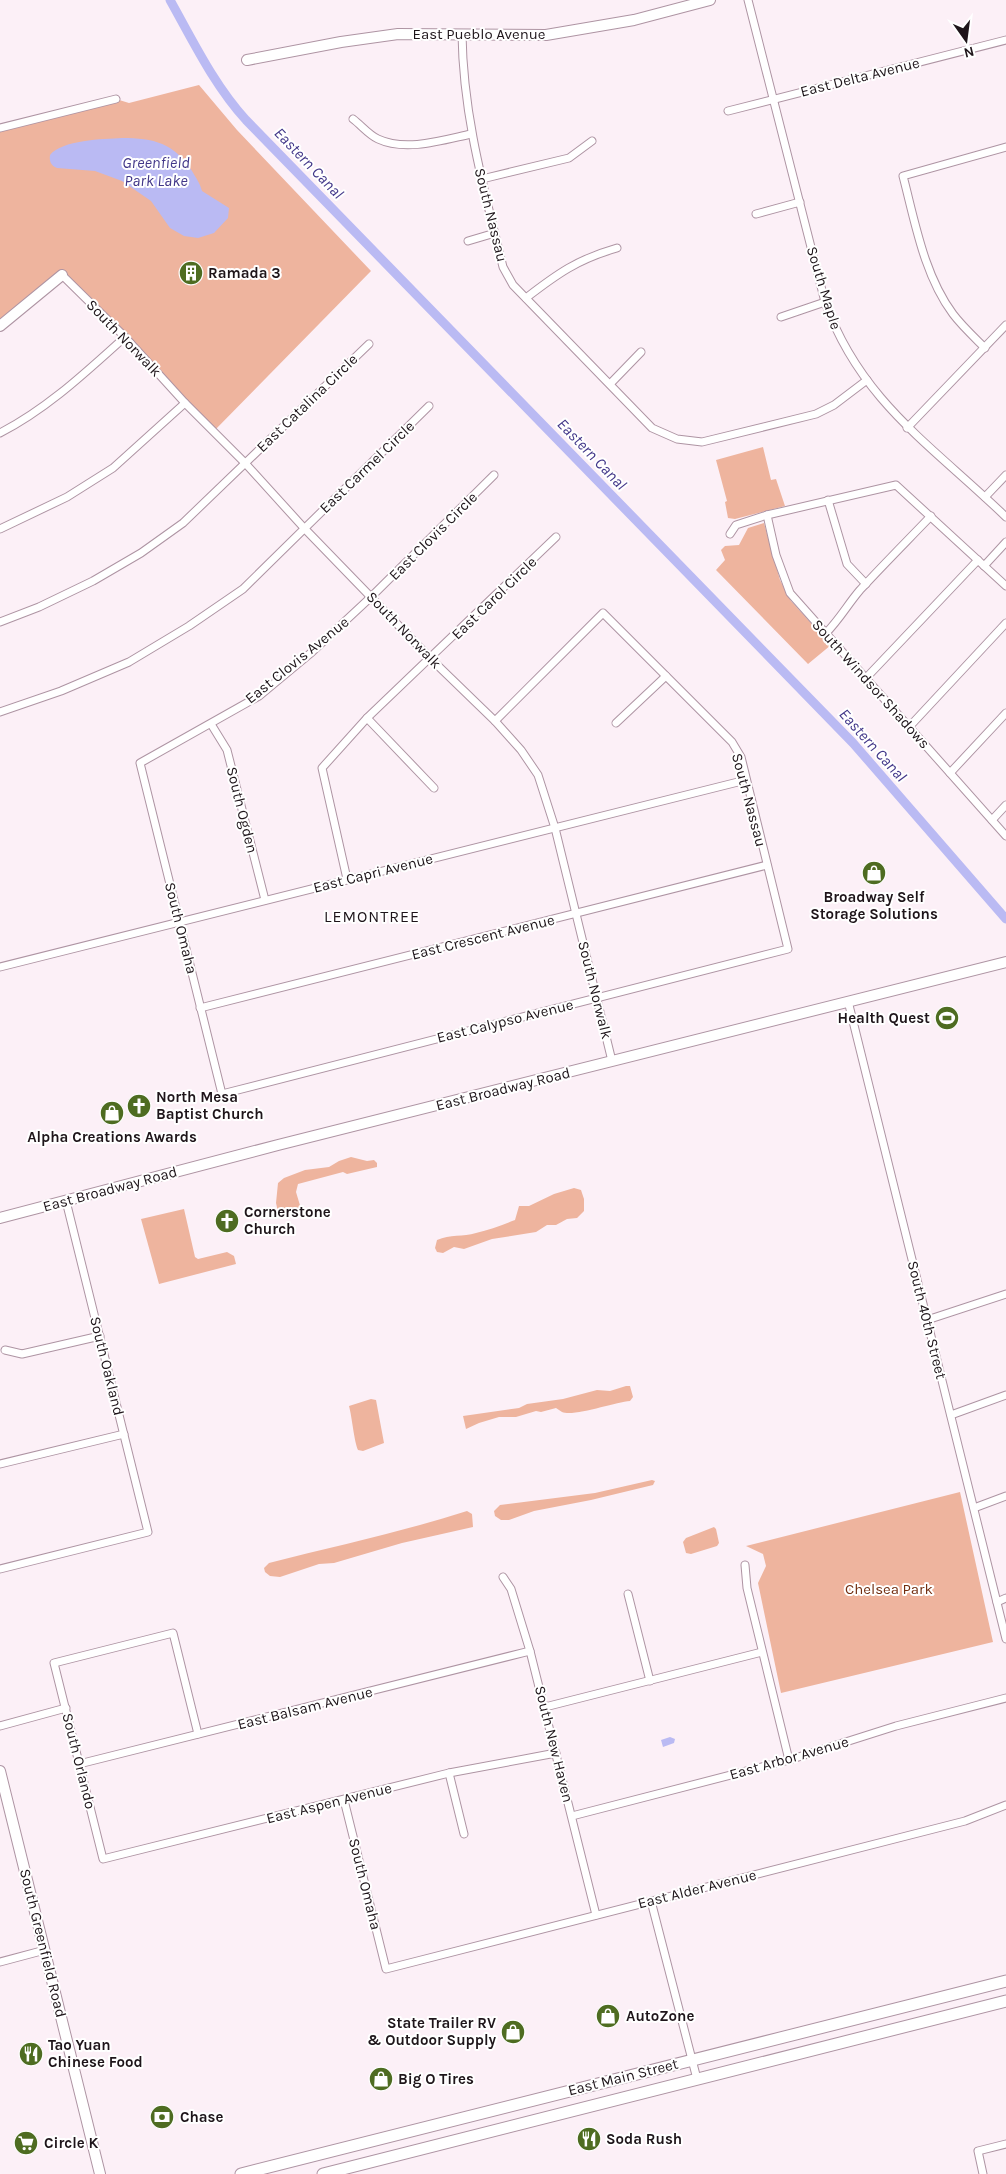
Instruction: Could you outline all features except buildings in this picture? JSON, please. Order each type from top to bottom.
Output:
[{"type":"main road","name":"East Pueblo Avenue","points":[[248,60],[341,42],[398,34],[546,34],[634,20],[710,0]]},
{"type":"main road","points":[[0,326],[62,275]]},
{"type":"main road","name":"East Broadway Road","points":[[0,1218],[1006,962]]},
{"type":"main road","name":"South Greenfield Road","points":[[0,1771],[100,2174]]},
{"type":"main road","name":"East Main Street","points":[[241,2174],[1006,1980]]},
{"type":"main road","name":"East Main Street","points":[[323,2174],[1006,2001]]},
{"type":"street","name":"South Maple","points":[[748,0],[825,302],[836,331],[851,359],[887,408],[1006,517]]},
{"type":"street","name":"South Nassau","points":[[462,34],[463,73],[471,134],[503,267],[513,285],[652,428],[677,439],[702,442],[816,414],[834,405],[867,380]]},
{"type":"street","name":"East Delta Avenue","points":[[728,111],[1006,40]]},
{"type":"street","points":[[0,128],[116,99]]},
{"type":"street","points":[[354,119],[378,139],[400,145],[425,144],[471,134]]},
{"type":"street","points":[[482,179],[569,158],[592,141]]},
{"type":"street","points":[[985,348],[953,314],[936,285],[902,176],[1006,146]]},
{"type":"street","points":[[756,214],[800,202]]},
{"type":"street","points":[[468,241],[495,233]]},
{"type":"street","points":[[526,298],[562,270],[593,255],[617,248]]},
{"type":"street","name":"South Norwalk","points":[[62,275],[125,337],[304,528],[431,659],[495,721],[521,750],[538,775],[555,828],[612,1061]]},
{"type":"street","points":[[780,317],[825,302]]},
{"type":"street","points":[[907,428],[1006,324]]},
{"type":"street","points":[[0,433],[55,398],[125,337]]},
{"type":"street","name":"East Catalina Circle","points":[[0,622],[62,596],[141,553],[183,523],[369,344]]},
{"type":"street","points":[[610,384],[641,352]]},
{"type":"street","points":[[0,529],[67,497],[114,468],[185,403]]},
{"type":"street","name":"East Carmel Circle","points":[[0,712],[61,691],[129,662],[189,626],[242,589],[429,406]]},
{"type":"street","name":"East Clovis Circle","points":[[371,597],[494,475]]},
{"type":"street","points":[[985,497],[1006,475]]},
{"type":"street","points":[[730,534],[736,525],[767,515],[896,485],[1006,586]]},
{"type":"street","points":[[828,500],[847,564],[866,584]]},
{"type":"street","name":"South Windsor Shadows","points":[[767,515],[776,555],[790,593],[1006,836]]},
{"type":"street","points":[[826,633],[839,620],[851,601],[866,584],[930,516]]},
{"type":"street","name":"East Carol Circle","points":[[348,879],[322,768],[368,718],[556,538]]},
{"type":"street","points":[[866,678],[981,563],[1006,542]]},
{"type":"street","name":"East Clovis Avenue","points":[[140,763],[259,696],[312,652],[371,597]]},
{"type":"street","name":"South Nassau","points":[[495,721],[603,613],[732,742],[740,757],[788,949]]},
{"type":"street","points":[[910,726],[1006,623]]},
{"type":"street","points":[[616,723],[666,676]]},
{"type":"street","points":[[950,773],[1006,713]]},
{"type":"street","points":[[368,718],[434,788]]},
{"type":"street","name":"South Ogden","points":[[211,724],[227,750],[265,900]]},
{"type":"street","name":"South Omaha","points":[[140,763],[222,1094]]},
{"type":"street","name":"East Capri Avenue","points":[[0,967],[746,780]]},
{"type":"street","points":[[992,820],[1006,805]]},
{"type":"street","name":"East Crescent Avenue","points":[[200,1008],[766,865]]},
{"type":"street","name":"East Calypso Avenue","points":[[222,1094],[788,949]]},
{"type":"street","name":"South 40th Street","points":[[848,1001],[1006,1639]]},
{"type":"street","name":"South Oakland","points":[[0,1569],[148,1532],[66,1201]]},
{"type":"street","points":[[927,1320],[1006,1294]]},
{"type":"street","points":[[5,1350],[22,1354],[100,1336]]},
{"type":"street","points":[[951,1415],[1006,1395]]},
{"type":"street","points":[[0,1464],[124,1434]]},
{"type":"street","points":[[974,1508],[1006,1496]]},
{"type":"street","points":[[745,1565],[747,1588],[789,1760]]},
{"type":"street","name":"South New Haven","points":[[503,1577],[511,1589],[530,1651],[596,1915]]},
{"type":"street","points":[[628,1594],[650,1681]]},
{"type":"street","points":[[997,1602],[1006,1598]]},
{"type":"street","name":"South Orlando","points":[[103,1860],[54,1663],[174,1633],[198,1734]]},
{"type":"street","name":"East Balsam Avenue","points":[[79,1764],[530,1651]]},
{"type":"street","points":[[545,1707],[762,1652]]},
{"type":"street","name":"East Arbor Avenue","points":[[572,1816],[789,1760],[896,1726],[1006,1698]]},
{"type":"street","points":[[0,1726],[66,1708]]},
{"type":"street","name":"East Aspen Avenue","points":[[103,1860],[449,1773],[556,1753]]},
{"type":"street","points":[[449,1773],[464,1834]]},
{"type":"street","name":"South Omaha","points":[[344,1800],[386,1969]]},
{"type":"street","name":"East Alder Avenue","points":[[386,1969],[966,1821],[1006,1805]]},
{"type":"street","points":[[651,1901],[697,2079]]},
{"type":"street","points":[[0,1962],[45,1950]]},
{"type":"street","points":[[984,2174],[978,2151],[1006,2144]]},
{"type":"green space","points":[[199,85],[237,130],[371,271],[213,432],[62,275],[0,326],[0,129],[116,99],[129,103]]},
{"type":"green space","points":[[763,447],[771,480],[776,479],[785,506],[735,519],[728,518],[725,502],[727,501],[716,460]]},
{"type":"green space","points":[[764,523],[780,580],[791,601],[831,645],[808,664],[716,570],[725,560],[721,550],[725,546],[739,545],[748,528]]},
{"type":"green space","points":[[351,1157],[367,1161],[374,1160],[377,1163],[377,1167],[347,1174],[343,1172],[298,1184],[296,1192],[302,1212],[279,1216],[276,1203],[278,1183],[284,1178],[305,1170],[329,1167]]},
{"type":"green space","points":[[574,1188],[581,1190],[584,1199],[584,1211],[577,1218],[567,1219],[556,1225],[547,1225],[536,1232],[492,1239],[464,1249],[454,1247],[443,1253],[437,1252],[435,1248],[437,1240],[476,1233],[510,1222],[515,1220],[519,1206],[529,1206],[554,1194]]},
{"type":"green space","points":[[184,1209],[195,1257],[198,1259],[227,1252],[234,1256],[236,1264],[159,1284],[141,1219]]},
{"type":"green space","points":[[630,1386],[633,1397],[630,1401],[576,1413],[562,1412],[556,1408],[516,1417],[499,1417],[466,1429],[463,1416],[519,1408],[527,1404],[563,1399],[597,1390],[610,1391]]},
{"type":"green space","points":[[371,1399],[376,1400],[384,1443],[363,1451],[358,1450],[349,1406]]},
{"type":"green space","points":[[652,1480],[655,1481],[653,1485],[534,1511],[509,1520],[501,1520],[495,1516],[494,1511],[500,1505],[595,1493]]},
{"type":"green space","name":"Chelsea Park","points":[[960,1492],[993,1642],[781,1693],[758,1583],[766,1566],[763,1554],[746,1546]]},
{"type":"green space","points":[[467,1511],[472,1514],[473,1527],[402,1543],[334,1563],[319,1564],[280,1577],[270,1576],[265,1572],[264,1568],[269,1563],[443,1519]]},
{"type":"green space","points":[[714,1527],[719,1543],[717,1546],[691,1554],[686,1553],[683,1542],[686,1538]]},
{"type":"water","name":"Greenfield Park Lake","points":[[122,138],[153,141],[170,148],[178,154],[192,171],[202,191],[229,208],[228,218],[214,233],[198,238],[184,236],[170,228],[151,201],[122,181],[95,171],[57,168],[50,161],[50,155],[56,150],[73,143]]},
{"type":"water","points":[[670,1737],[675,1739],[674,1743],[663,1747],[661,1740]]},
{"type":"waterway","name":"Eastern Canal","points":[[170,0],[214,77],[246,120],[853,743],[1006,919]]},
{"type":"place","name":"Ramada 3","points":[[191,273]]},
{"type":"place","name":"Broadway Self Storage Solutions","points":[[874,873]]},
{"type":"place","name":"Health Quest","points":[[947,1018]]},
{"type":"place","name":"North Mesa Baptist Church","points":[[139,1106]]},
{"type":"place","name":"Alpha Creations Awards","points":[[112,1113]]},
{"type":"place","name":"Cornerstone Church","points":[[227,1221]]},
{"type":"place","name":"AutoZone","points":[[608,2016]]},
{"type":"place","name":"State Trailer RV & Outdoor Supply","points":[[513,2032]]},
{"type":"place","name":"Tao Yuan Chinese Food","points":[[31,2054]]},
{"type":"place","name":"Big O Tires","points":[[381,2079]]},
{"type":"place","name":"Chase","points":[[162,2117]]},
{"type":"place","name":"Soda Rush","points":[[589,2139]]},
{"type":"place","name":"Circle K","points":[[26,2143]]},
{"type":"district","name":"LEMONTREE","points":[[372,916]]}]
